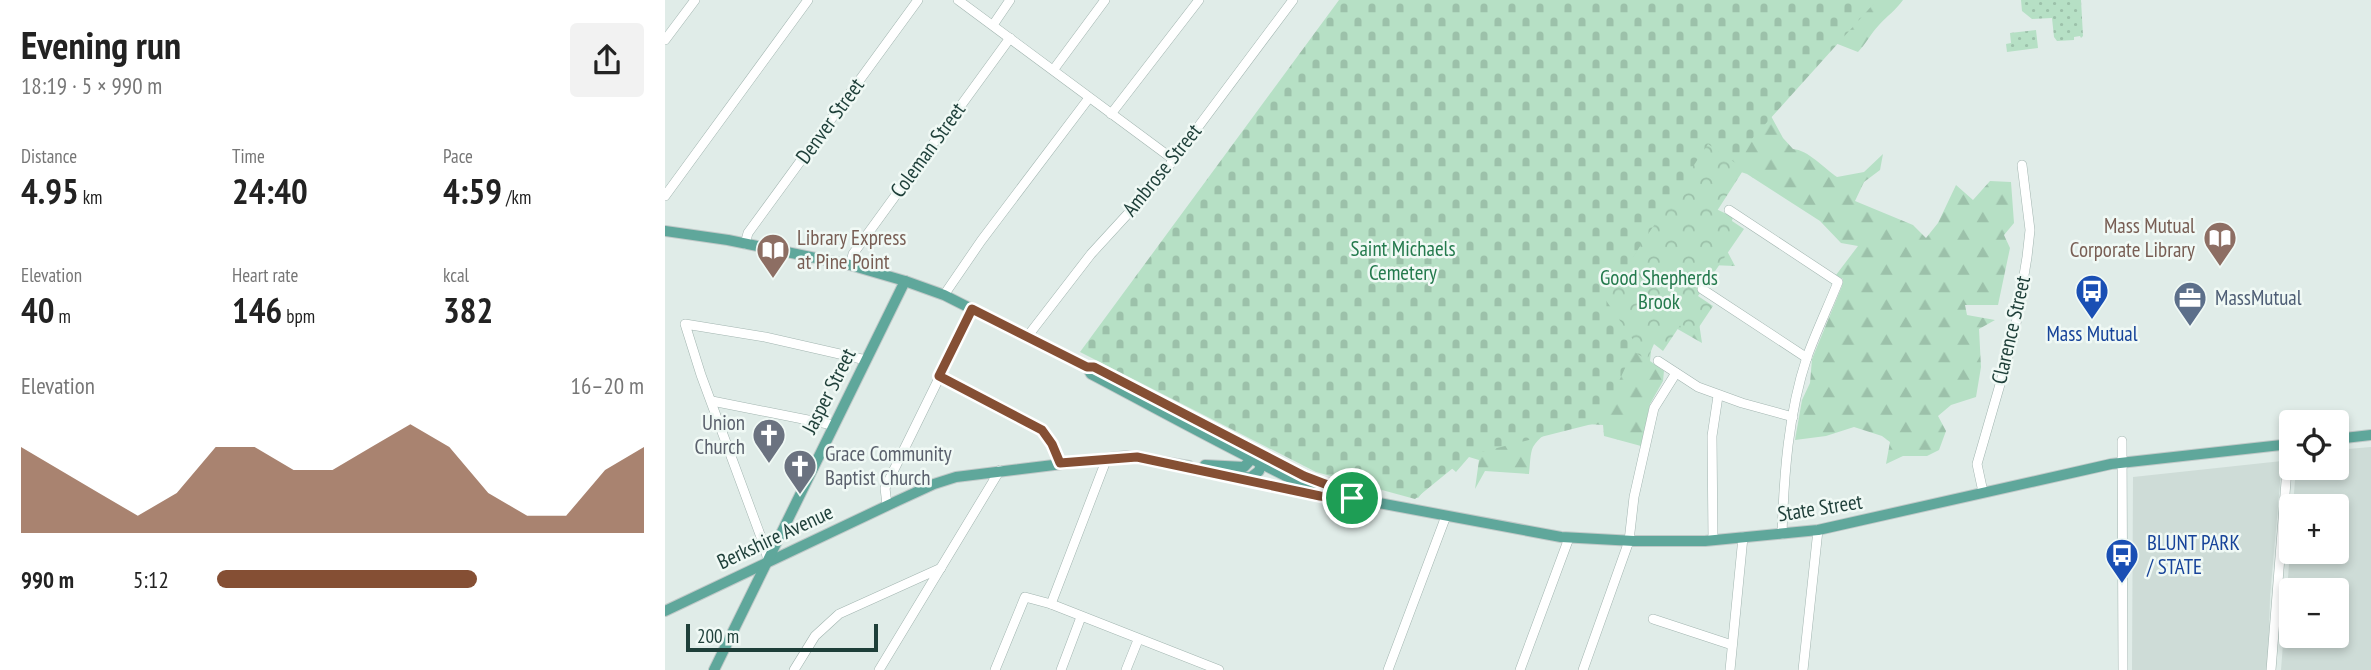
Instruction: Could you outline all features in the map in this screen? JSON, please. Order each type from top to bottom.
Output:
[{"type":"main road","points":[[665,231],[850,265],[944,295],[1087,367],[1094,367],[1259,457],[1256,474],[1237,478]]},
{"type":"main road","name":"Jasper Street","points":[[714,670],[905,281]]},
{"type":"main road","points":[[2349,438],[2371,435]]},
{"type":"main road","name":"State Street","points":[[1259,457],[1326,495],[1343,499],[1352,498],[1518,531],[1569,538],[1629,541],[1713,540],[1818,530],[2123,463],[2279,445]]},
{"type":"main road","name":"Berkshire Avenue","points":[[665,611],[887,505],[933,484],[956,477],[1107,458],[1137,457],[1189,466],[1244,467],[1259,457]]},
{"type":"main road","name":"State Street","points":[[1259,457],[1346,492],[1352,498]]},
{"type":"main road","name":"Berkshire Avenue","points":[[1189,466],[1193,470],[1326,495]]},
{"type":"street","points":[[665,40],[695,0]]},
{"type":"street","points":[[665,196],[808,0]]},
{"type":"street","name":"Denver Street","points":[[745,244],[748,233],[918,0]]},
{"type":"street","points":[[958,0],[1174,160]]},
{"type":"street","points":[[992,25],[1010,0]]},
{"type":"street","points":[[1054,69],[1105,0]]},
{"type":"street","points":[[1111,114],[1199,0]]},
{"type":"street","name":"Ambrose Street","points":[[1027,337],[1091,254],[1141,201],[1174,160],[1293,0]]},
{"type":"street","name":"Coleman Street","points":[[850,265],[853,254],[1010,38]]},
{"type":"street","points":[[944,295],[981,241],[1090,98]]},
{"type":"street","name":"Clarence Street","points":[[1983,492],[1977,464],[2014,336],[2027,257],[2030,230],[2022,165]]},
{"type":"street","points":[[1730,210],[1838,282],[1807,358],[1793,417],[1785,466],[1782,534]]},
{"type":"street","points":[[1702,289],[1807,358]]},
{"type":"street","points":[[887,505],[885,488],[972,309]]},
{"type":"street","points":[[768,562],[685,324],[765,337],[866,360]]},
{"type":"street","points":[[1658,360],[1698,387],[1718,396],[1793,417]]},
{"type":"street","points":[[1583,670],[1629,541],[1634,497],[1654,408],[1676,373]]},
{"type":"street","points":[[939,376],[1042,430],[1060,463]]},
{"type":"street","points":[[1713,540],[1712,436],[1718,396]]},
{"type":"street","points":[[712,401],[833,425]]},
{"type":"street","points":[[2122,440],[2123,670]]},
{"type":"street","points":[[1051,604],[1107,458]]},
{"type":"street","points":[[879,670],[1000,470]]},
{"type":"street","points":[[2271,670],[2287,480]]},
{"type":"street","points":[[1388,670],[1446,516]]},
{"type":"street","points":[[1803,670],[1818,530]]},
{"type":"street","points":[[1730,670],[1743,537]]},
{"type":"street","points":[[1520,670],[1569,538]]},
{"type":"street","points":[[794,670],[815,636],[839,614],[943,567]]},
{"type":"street","points":[[995,670],[1025,597],[1051,604],[1194,666],[1219,670]]},
{"type":"street","points":[[1061,670],[1081,617]]},
{"type":"street","points":[[1653,619],[1732,645]]},
{"type":"street","points":[[1126,670],[1138,640]]},
{"type":"shaded area","points":[[2371,447],[2371,670],[2281,670],[2283,648],[2349,648],[2349,578],[2288,578],[2289,564],[2349,564],[2349,494],[2294,494],[2295,480],[2349,480],[2349,449]]},
{"type":"shaded area","points":[[2279,461],[2280,480],[2270,597],[2268,670],[2132,670],[2133,477]]},
{"type":"green space","name":"Saint Michaels Cemetery","points":[[1339,0],[1877,0],[1732,161],[1708,145],[1606,298],[1647,360],[1633,351],[1600,422],[1469,455],[1415,499],[1316,472],[1080,352]]},
{"type":"green space","points":[[1781,0],[1903,0],[1858,52],[1835,43],[1771,116],[1783,138],[1793,149],[1810,156],[1837,177],[1864,172],[1883,154],[1880,170],[1864,182],[1855,201],[1913,225],[1926,238],[1938,223],[1956,185],[1973,200],[1990,181],[2011,182],[2014,223],[2004,235],[2010,248],[1998,305],[1965,305],[1967,315],[1995,320],[1979,329],[1981,367],[1976,397],[1951,405],[1938,416],[1946,431],[1939,450],[1927,456],[1903,456],[1886,464],[1890,442],[1882,436],[1854,427],[1826,436],[1795,440],[1802,400],[1810,383],[1812,359],[1842,286],[1843,279],[1836,275],[1858,246],[1841,243],[1820,221],[1747,174],[1735,170],[1714,208],[1733,217],[1725,247],[1735,266],[1711,265],[1693,282],[1702,343],[1674,327],[1652,342],[1650,361],[1664,371],[1663,381],[1650,404],[1641,446],[1604,436],[1603,425],[1565,426],[1547,433],[1533,447],[1529,474],[1485,471],[1475,489],[1479,460],[1469,457],[1456,472],[1448,465],[1442,468],[1418,498],[1391,491]]},
{"type":"green space","points":[[2021,0],[2081,0],[2083,36],[2074,37],[2074,40],[2057,41],[2052,18],[2032,19],[2022,11]]},
{"type":"green space","points":[[2036,30],[2038,48],[2007,52],[2006,44],[2011,43],[2010,33]]},
{"type":"green space","name":"Good Shepherds Brook","points":[[1708,144],[1744,169],[1717,211],[1744,229],[1698,296],[1713,306],[1695,333],[1681,324],[1663,351],[1654,344],[1647,360],[1605,299]]},
{"type":"place","name":"Mass Mutual Corporate Library","points":[[2220,268]]},
{"type":"place","name":"Library Express at Pine Point","points":[[773,280]]},
{"type":"place","name":"Mass Mutual","points":[[2092,321]]},
{"type":"place","name":"MassMutual","points":[[2190,328]]},
{"type":"place","name":"Union Church","points":[[769,465]]},
{"type":"place","name":"Grace Community Baptist Church","points":[[800,496]]},
{"type":"place","name":"BLUNT PARK / STATE","points":[[2122,585]]},
{"type":"route","points":[[972,309],[1087,367],[1094,367],[1304,476],[1346,492],[1352,498],[1320,496],[1193,470],[1189,466],[1157,459],[1127,456],[1060,463],[1048,436],[1042,430],[939,376],[972,309]]}]
